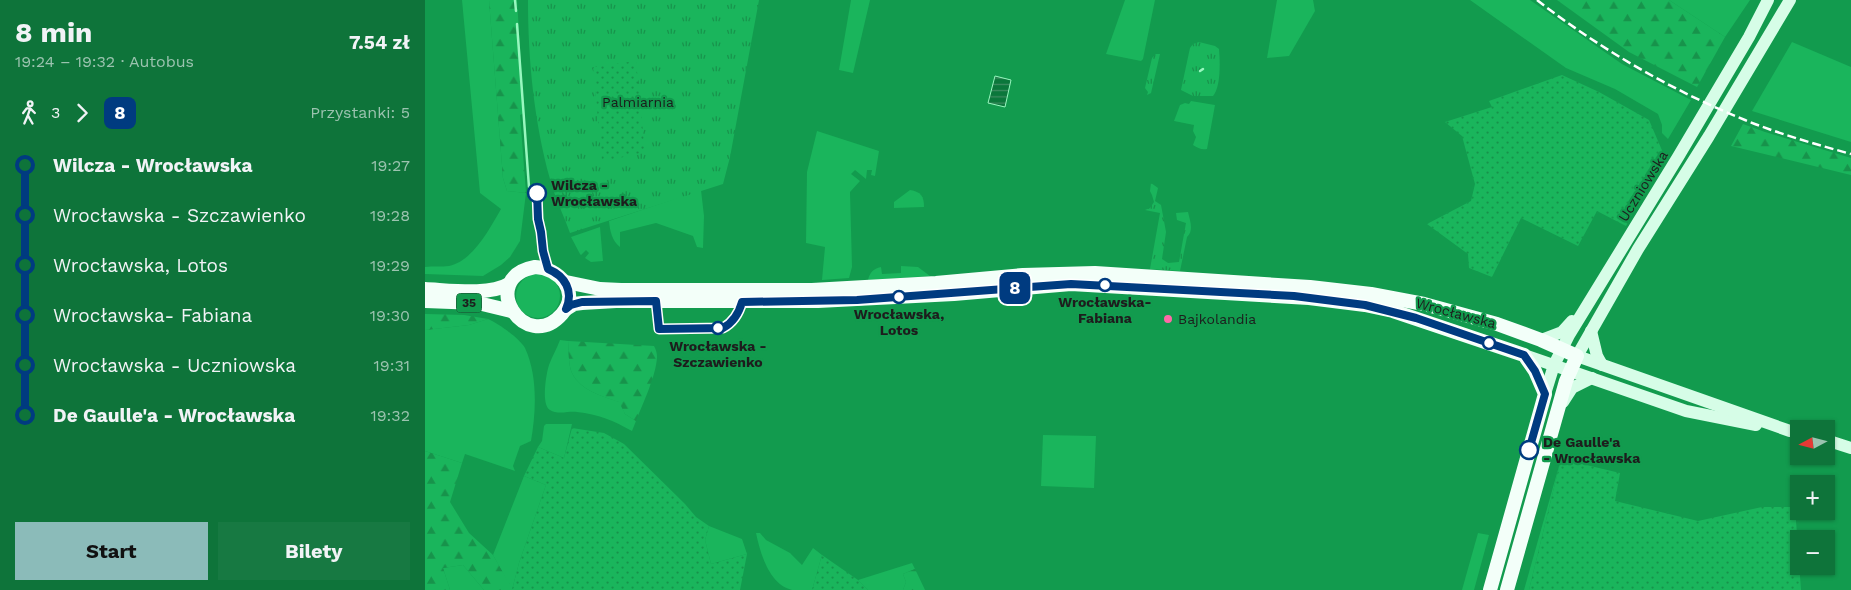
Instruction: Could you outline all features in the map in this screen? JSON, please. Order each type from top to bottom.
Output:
[{"type":"main road","name":"Uczniowska","points":[[1545,394],[1554,365],[1585,309],[1696,127],[1749,37],[1768,0]]},
{"type":"main road","name":"Uczniowska","points":[[1577,356],[1638,249],[1709,136],[1790,0]]},
{"type":"main road","name":"35","points":[[425,289],[481,290],[498,288],[509,284],[521,272],[535,267],[551,270],[565,282]]},
{"type":"main road","name":"Wrocławska","points":[[565,282],[592,288],[614,290],[778,291],[898,285],[1030,275],[1095,273],[1310,287],[1371,294],[1424,304],[1470,316],[1541,340],[1602,365],[1790,431]]},
{"type":"main road","points":[[565,282],[570,297],[566,309]]},
{"type":"main road","points":[[509,284],[507,299],[511,311]]},
{"type":"main road","name":"Wrocławska","points":[[566,309],[571,305],[582,302],[801,302],[954,294],[1057,284],[1123,286],[1309,298],[1365,305],[1416,318],[1686,411],[1790,431]]},
{"type":"main road","name":"35","points":[[425,301],[478,303],[511,311],[522,321],[540,326],[556,320],[566,309]]},
{"type":"main road","points":[[1541,340],[1562,332],[1585,309]]},
{"type":"main road","points":[[1591,331],[1597,356],[1602,365]]},
{"type":"main road","points":[[1490,590],[1545,394],[1535,371],[1524,355]]},
{"type":"main road","points":[[1507,590],[1557,413],[1570,371],[1577,356]]},
{"type":"main road","points":[[1557,413],[1569,390],[1592,378]]},
{"type":"main road","points":[[1835,443],[1851,448]]},
{"type":"main road","points":[[1506,534],[1521,539]]},
{"type":"green space","points":[[462,0],[489,0],[503,178],[507,191],[526,193],[520,241],[510,257],[483,276],[425,274],[425,267],[449,266],[466,258],[480,243],[501,209],[480,193]]},
{"type":"green space","points":[[489,0],[517,0],[524,113],[520,115],[526,193],[507,191],[503,178]]},
{"type":"green space","name":"Palmiarnia","points":[[528,0],[759,0],[730,157],[723,184],[570,233],[552,186],[544,157],[536,113],[529,45]]},
{"type":"green space","points":[[851,0],[870,0],[853,73],[839,70]]},
{"type":"green space","points":[[1125,0],[1155,0],[1143,59],[1141,61],[1106,54]]},
{"type":"green space","points":[[1277,0],[1313,0],[1315,11],[1289,56],[1267,58]]},
{"type":"green space","points":[[1470,0],[1530,0],[1622,64],[1691,100],[1668,139],[1662,133],[1662,125],[1658,114],[1615,89],[1566,68]]},
{"type":"green space","points":[[1557,0],[1669,0],[1725,37],[1697,87],[1629,52]]},
{"type":"green space","points":[[1669,0],[1750,0],[1725,37]]},
{"type":"green space","points":[[1199,42],[1215,46],[1219,49],[1219,80],[1213,96],[1193,96],[1181,90],[1190,48],[1193,44]]},
{"type":"green space","points":[[1792,42],[1851,67],[1851,142],[1752,111]]},
{"type":"green space","points":[[1156,54],[1160,54],[1151,93],[1147,95],[1148,92],[1145,88],[1152,58]]},
{"type":"green space","points":[[636,61],[645,152],[602,162],[593,67]]},
{"type":"green space","points":[[1562,75],[1599,92],[1649,120],[1664,155],[1626,226],[1597,211],[1578,246],[1521,218],[1492,277],[1469,268],[1468,254],[1427,224],[1471,201],[1475,184],[1462,136],[1445,122],[1492,107],[1489,101]]},
{"type":"green space","points":[[1191,101],[1215,105],[1207,149],[1193,145],[1196,137],[1193,131],[1194,125],[1174,121],[1180,105],[1189,104]]},
{"type":"green space","points":[[1743,124],[1851,158],[1851,175],[1731,146]]},
{"type":"green space","points":[[817,131],[879,151],[875,176],[871,175],[872,170],[867,170],[866,179],[855,170],[851,174],[860,181],[850,192],[852,267],[849,278],[822,280],[825,247],[806,243],[807,172]]},
{"type":"green space","points":[[1151,183],[1158,188],[1155,201],[1161,205],[1166,232],[1162,259],[1168,263],[1179,262],[1186,223],[1177,220],[1176,213],[1188,212],[1191,228],[1187,237],[1180,271],[1150,269],[1160,213],[1145,210],[1150,208],[1154,202],[1150,191]]},
{"type":"green space","points":[[701,190],[704,216],[703,248],[697,247],[693,236],[656,223],[620,232],[620,247],[613,239],[609,221]]},
{"type":"green space","points":[[910,190],[921,195],[924,207],[894,208],[894,202]]},
{"type":"green space","points":[[600,227],[603,261],[591,262],[585,258],[589,253],[586,250],[581,255],[571,237]]},
{"type":"green space","points":[[901,266],[918,267],[930,276],[868,280],[872,271],[876,269],[881,267],[882,274],[901,273]]},
{"type":"green space","points":[[542,274],[554,280],[559,287],[559,305],[554,312],[547,317],[534,318],[522,312],[517,305],[516,292],[522,280],[529,275]]},
{"type":"green space","points":[[425,314],[464,315],[488,319],[469,325],[425,330]]},
{"type":"green space","points":[[488,319],[519,340],[525,348],[532,370],[535,406],[531,441],[520,446],[513,466],[515,471],[465,454],[462,463],[425,451],[425,330],[469,325]]},
{"type":"green space","points":[[560,340],[568,341],[570,365],[576,379],[586,389],[620,402],[625,414],[636,421],[632,431],[599,416],[577,412],[556,412],[547,407],[545,389],[547,375],[549,365]]},
{"type":"green space","points":[[568,341],[654,346],[657,357],[656,364],[649,389],[636,421],[625,414],[619,402],[586,389],[576,379],[570,365]]},
{"type":"green space","points":[[546,424],[572,424],[564,458],[538,447],[542,441]]},
{"type":"green space","points":[[572,428],[604,433],[624,444],[696,517],[709,526],[705,540],[711,564],[747,554],[740,590],[512,590],[519,563],[546,485],[524,476],[538,447],[564,458]]},
{"type":"green space","points":[[1043,435],[1096,436],[1094,488],[1041,486]]},
{"type":"green space","points":[[425,451],[462,463],[450,502],[469,533],[493,555],[513,590],[484,590],[463,565],[443,568],[450,590],[425,590]]},
{"type":"green space","points":[[1561,459],[1529,590],[1524,590]]},
{"type":"green space","points":[[1561,459],[1620,473],[1615,501],[1698,521],[1762,507],[1790,507],[1790,520],[1796,520],[1797,530],[1790,530],[1790,575],[1800,575],[1801,590],[1529,590]]},
{"type":"green space","points":[[524,476],[546,485],[519,563],[512,590],[493,555]]},
{"type":"green space","points":[[709,526],[742,539],[747,554],[711,564],[705,540]]},
{"type":"green space","points":[[756,533],[760,533],[766,540],[790,553],[802,565],[813,548],[822,555],[812,590],[792,590],[777,582],[763,558]]},
{"type":"green space","points":[[1478,533],[1489,535],[1474,590],[1462,590]]},
{"type":"green space","points":[[822,555],[858,580],[868,590],[812,590]]},
{"type":"green space","points":[[912,563],[915,569],[903,574],[906,582],[903,590],[868,590],[858,580]]},
{"type":"green space","points":[[463,565],[484,590],[450,590],[443,568]]},
{"type":"green space","points":[[915,569],[925,590],[903,590],[906,582],[903,574]]},
{"type":"shaded area","points":[[995,76],[1011,80],[1005,107],[988,103]]},
{"type":"waterway","points":[[515,0],[516,11]]},
{"type":"waterway","points":[[517,24],[529,187]]},
{"type":"railway","points":[[1537,0],[1611,52],[1663,82],[1717,108],[1771,130],[1851,154]]},
{"type":"bus line","name":"8","points":[[537,193],[538,219],[545,262],[548,269],[565,282],[569,289],[570,297],[566,309],[571,305],[582,302],[656,301],[659,329],[723,328],[731,324],[740,311],[742,302],[857,300],[954,294],[1057,284],[1294,296],[1365,305],[1416,318],[1524,355],[1535,371],[1545,394],[1529,450]]},
{"type":"place","name":"Wilcza - Wrocławska","points":[[537,193]]},
{"type":"place","name":"Wrocławska- Fabiana","points":[[1105,285]]},
{"type":"place","name":"Wrocławska, Lotos","points":[[899,297]]},
{"type":"place","name":"Bajkolandia","points":[[1168,319]]},
{"type":"place","name":"Wrocławska - Szczawienko","points":[[718,328]]},
{"type":"place","name":"De Gaulle'a - Wrocławska","points":[[1529,450]]}]
